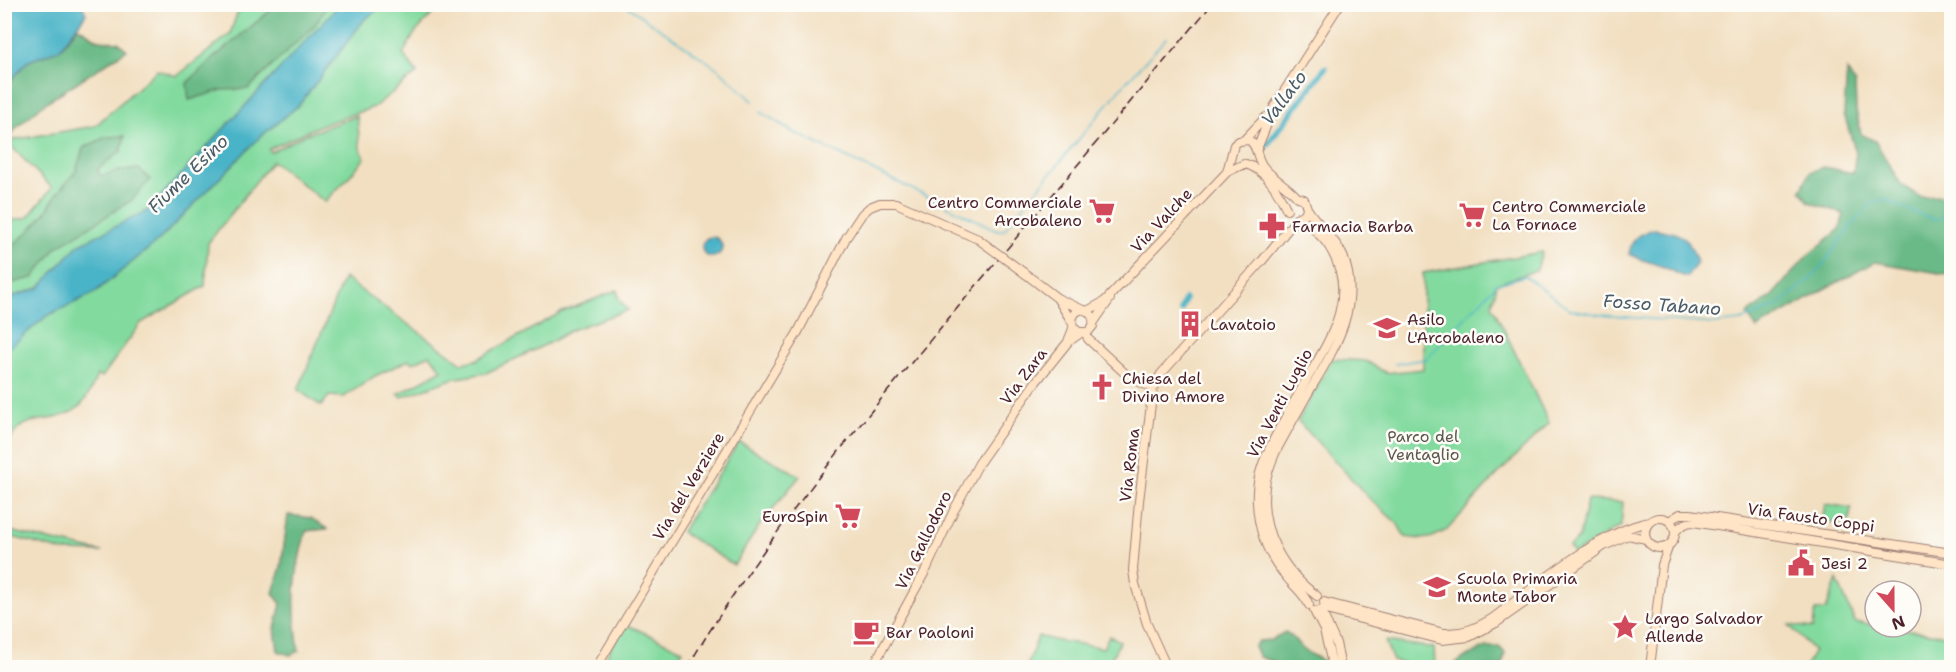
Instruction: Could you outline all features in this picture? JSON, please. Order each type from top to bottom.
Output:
[{"type":"main road","points":[[1245,164],[1253,160],[1274,108],[1340,4]]},
{"type":"main road","points":[[1245,140],[1274,108]]},
{"type":"main road","points":[[1266,125],[1262,146],[1270,174]]},
{"type":"main road","points":[[1299,217],[1292,216],[1280,195],[1258,170],[1237,161],[1233,155],[1234,145],[1239,141],[1252,142],[1263,167],[1298,197],[1305,200],[1307,208]]},
{"type":"main road","name":"Via Valche","points":[[1227,172],[1233,155]]},
{"type":"main road","name":"Via Valche","points":[[1085,311],[1105,301],[1227,172],[1245,164]]},
{"type":"main road","points":[[1283,236],[1288,224],[1289,201],[1298,197]]},
{"type":"main road","name":"Via del Verziere","points":[[596,668],[798,332],[852,227],[862,213],[880,203],[896,203],[978,239],[1057,298]]},
{"type":"main road","name":"Via Roma","points":[[1167,668],[1147,624],[1133,570],[1153,388],[1168,366],[1299,217],[1305,214],[1307,208]]},
{"type":"main road","name":"Via Venti Luglio","points":[[1307,208],[1331,236],[1342,254],[1349,275],[1346,305],[1341,321],[1312,378],[1262,464],[1257,488],[1258,516],[1264,540],[1276,565],[1318,606],[1328,630]]},
{"type":"main road","name":"Via Venti Luglio","points":[[1299,217],[1332,250],[1341,277],[1346,305]]},
{"type":"main road","name":"Via Valche","points":[[1094,322],[1117,289]]},
{"type":"main road","points":[[1057,298],[1092,315],[1094,322],[1092,328],[1084,333]]},
{"type":"main road","points":[[1057,298],[1072,324],[1088,339],[1129,377],[1153,388]]},
{"type":"main road","points":[[1072,324],[1075,314],[1085,311]]},
{"type":"main road","name":"Via Zara","points":[[1068,342],[1072,324]]},
{"type":"main road","name":"Via Zara","points":[[1003,428],[1068,342],[1084,333]]},
{"type":"main road","name":"Via Gallodoro","points":[[872,668],[930,562],[973,474],[1003,428]]},
{"type":"main road","name":"Via Fausto Coppi","points":[[1669,521],[1680,514],[1689,514],[1952,553]]},
{"type":"main road","points":[[1318,606],[1444,633],[1467,631],[1493,618],[1601,541],[1658,518],[1669,521],[1675,532],[1662,565],[1650,668]]},
{"type":"main road","points":[[1646,539],[1645,530],[1650,522]]},
{"type":"main road","name":"Via Fausto Coppi","points":[[1675,532],[1688,522],[1693,522],[1952,564]]},
{"type":"main road","points":[[1318,606],[1442,640],[1469,637],[1496,623],[1604,546],[1628,535],[1646,539],[1659,552],[1662,565]]},
{"type":"main road","points":[[1655,547],[1669,545]]},
{"type":"main road","points":[[1333,668],[1328,630],[1333,620],[1342,614]]},
{"type":"main road","points":[[1328,630],[1336,643],[1341,668]]},
{"type":"green space","points":[[240,5],[340,5],[147,211],[78,245],[39,288],[5,299],[5,221],[27,218],[52,188],[6,141],[95,126],[157,70],[177,76],[230,34]]},
{"type":"green space","points":[[277,5],[328,5],[315,25],[248,89],[222,90],[189,100],[187,83]]},
{"type":"green space","points":[[384,5],[443,5],[415,33],[403,54],[417,73],[374,107],[316,127],[269,149],[271,152],[304,135],[357,116],[360,148],[365,158],[347,179],[325,202],[272,161],[208,243],[205,286],[141,323],[102,377],[97,375],[85,400],[74,411],[23,425],[5,445],[5,351],[47,316],[94,293],[158,241],[260,137],[299,105],[364,20]]},
{"type":"green space","points":[[78,27],[99,40],[118,42],[127,50],[45,103],[17,127],[6,141],[4,140],[4,87],[27,62],[60,49]]},
{"type":"green space","points":[[1847,70],[1855,84],[1856,110],[1861,134],[1875,141],[1900,183],[1920,197],[1943,196],[1951,188],[1951,275],[1875,262],[1757,329],[1747,314],[1771,297],[1807,256],[1840,229],[1844,214],[1809,202],[1801,190],[1810,172],[1824,167],[1853,173],[1856,153],[1844,114]]},
{"type":"green space","points":[[125,136],[121,151],[97,170],[101,176],[139,169],[150,180],[132,200],[57,247],[33,278],[11,283],[5,288],[5,252],[46,212],[56,195],[76,171],[83,148],[106,137]]},
{"type":"green space","name":"Parco del Ventaglio","points":[[1542,252],[1537,270],[1497,284],[1492,305],[1549,423],[1447,530],[1433,537],[1422,539],[1405,537],[1397,523],[1370,499],[1298,421],[1332,359],[1366,361],[1386,373],[1423,369],[1423,273]]},
{"type":"green space","points":[[344,278],[462,363],[476,360],[560,313],[617,290],[619,300],[628,310],[571,330],[486,373],[452,379],[402,397],[398,394],[442,370],[430,355],[413,363],[409,360],[375,376],[344,397],[329,396],[321,406],[298,390]]},
{"type":"green space","points":[[739,442],[800,476],[761,523],[734,565],[681,532]]},
{"type":"green space","points":[[1587,500],[1623,502],[1621,526],[1574,554],[1569,547],[1579,538]]},
{"type":"green space","points":[[1825,504],[1851,508],[1849,524],[1822,521]]},
{"type":"green space","points":[[288,515],[311,518],[327,529],[306,531],[298,562],[295,591],[295,620],[299,651],[290,655],[278,651],[275,629],[281,604],[273,593],[281,567]]},
{"type":"green space","points":[[5,530],[102,552],[63,551],[5,535]]},
{"type":"green space","points":[[1837,580],[1855,622],[1863,623],[1863,639],[1923,639],[1923,632],[1951,636],[1951,667],[1805,667],[1814,651],[1789,625],[1813,628],[1815,611],[1826,610]]},
{"type":"green space","points":[[625,624],[683,650],[672,667],[599,668]]},
{"type":"green space","points":[[1285,632],[1303,649],[1328,667],[1288,667],[1259,657],[1254,647],[1259,641],[1271,640]]},
{"type":"green space","points":[[1038,636],[1103,648],[1109,636],[1120,641],[1107,667],[1027,667]]},
{"type":"green space","points":[[1385,641],[1434,648],[1435,667],[1393,661]]},
{"type":"green space","points":[[1487,647],[1499,647],[1505,653],[1502,667],[1451,667],[1467,656]]},
{"type":"water","points":[[5,4],[82,5],[86,14],[60,49],[27,62],[5,87]]},
{"type":"water","name":"Fiume Esino","points":[[340,4],[384,5],[364,20],[299,105],[260,137],[158,241],[94,293],[47,316],[5,351],[5,299],[39,288],[78,245],[147,211]]},
{"type":"water","points":[[1654,229],[1677,234],[1691,246],[1697,263],[1687,277],[1629,254],[1637,237]]},
{"type":"water","points":[[708,237],[716,237],[722,243],[722,251],[716,257],[708,257],[702,251],[702,243]]},
{"type":"waterway","points":[[624,4],[721,71],[753,101]]},
{"type":"waterway","points":[[761,112],[793,132],[997,230],[1004,230],[1121,88],[1167,37]]},
{"type":"waterway","name":"Vallato","points":[[1267,145],[1325,68]]},
{"type":"waterway","name":"Fosso Tabano","points":[[1395,364],[1426,359],[1497,284],[1525,276],[1570,309],[1601,315],[1713,324],[1741,321],[1779,305],[1814,276],[1859,216],[1873,202],[1886,200],[1937,220],[1952,209]]},
{"type":"waterway","name":"Vallato","points":[[1181,310],[1185,299]]},
{"type":"railway","points":[[687,668],[749,572],[850,437],[1212,4]]},
{"type":"place","name":"Centro Commerciale Arcobaleno","points":[[1102,211]]},
{"type":"place","name":"Centro Commerciale La Fornace","points":[[1472,215]]},
{"type":"place","name":"Farmacia Barba","points":[[1272,226]]},
{"type":"place","name":"Lavatoio","points":[[1190,324]]},
{"type":"place","name":"Asilo L'Arcobaleno","points":[[1387,328]]},
{"type":"place","name":"Chiesa del Divino Amore","points":[[1102,387]]},
{"type":"place","name":"EuroSpin","points":[[848,516]]},
{"type":"place","name":"Jesi 2","points":[[1801,563]]},
{"type":"place","name":"Scuola Primaria Monte Tabor","points":[[1437,587]]},
{"type":"place","name":"Largo Salvador Allende","points":[[1625,627]]},
{"type":"place","name":"Bar Paoloni","points":[[866,632]]}]
